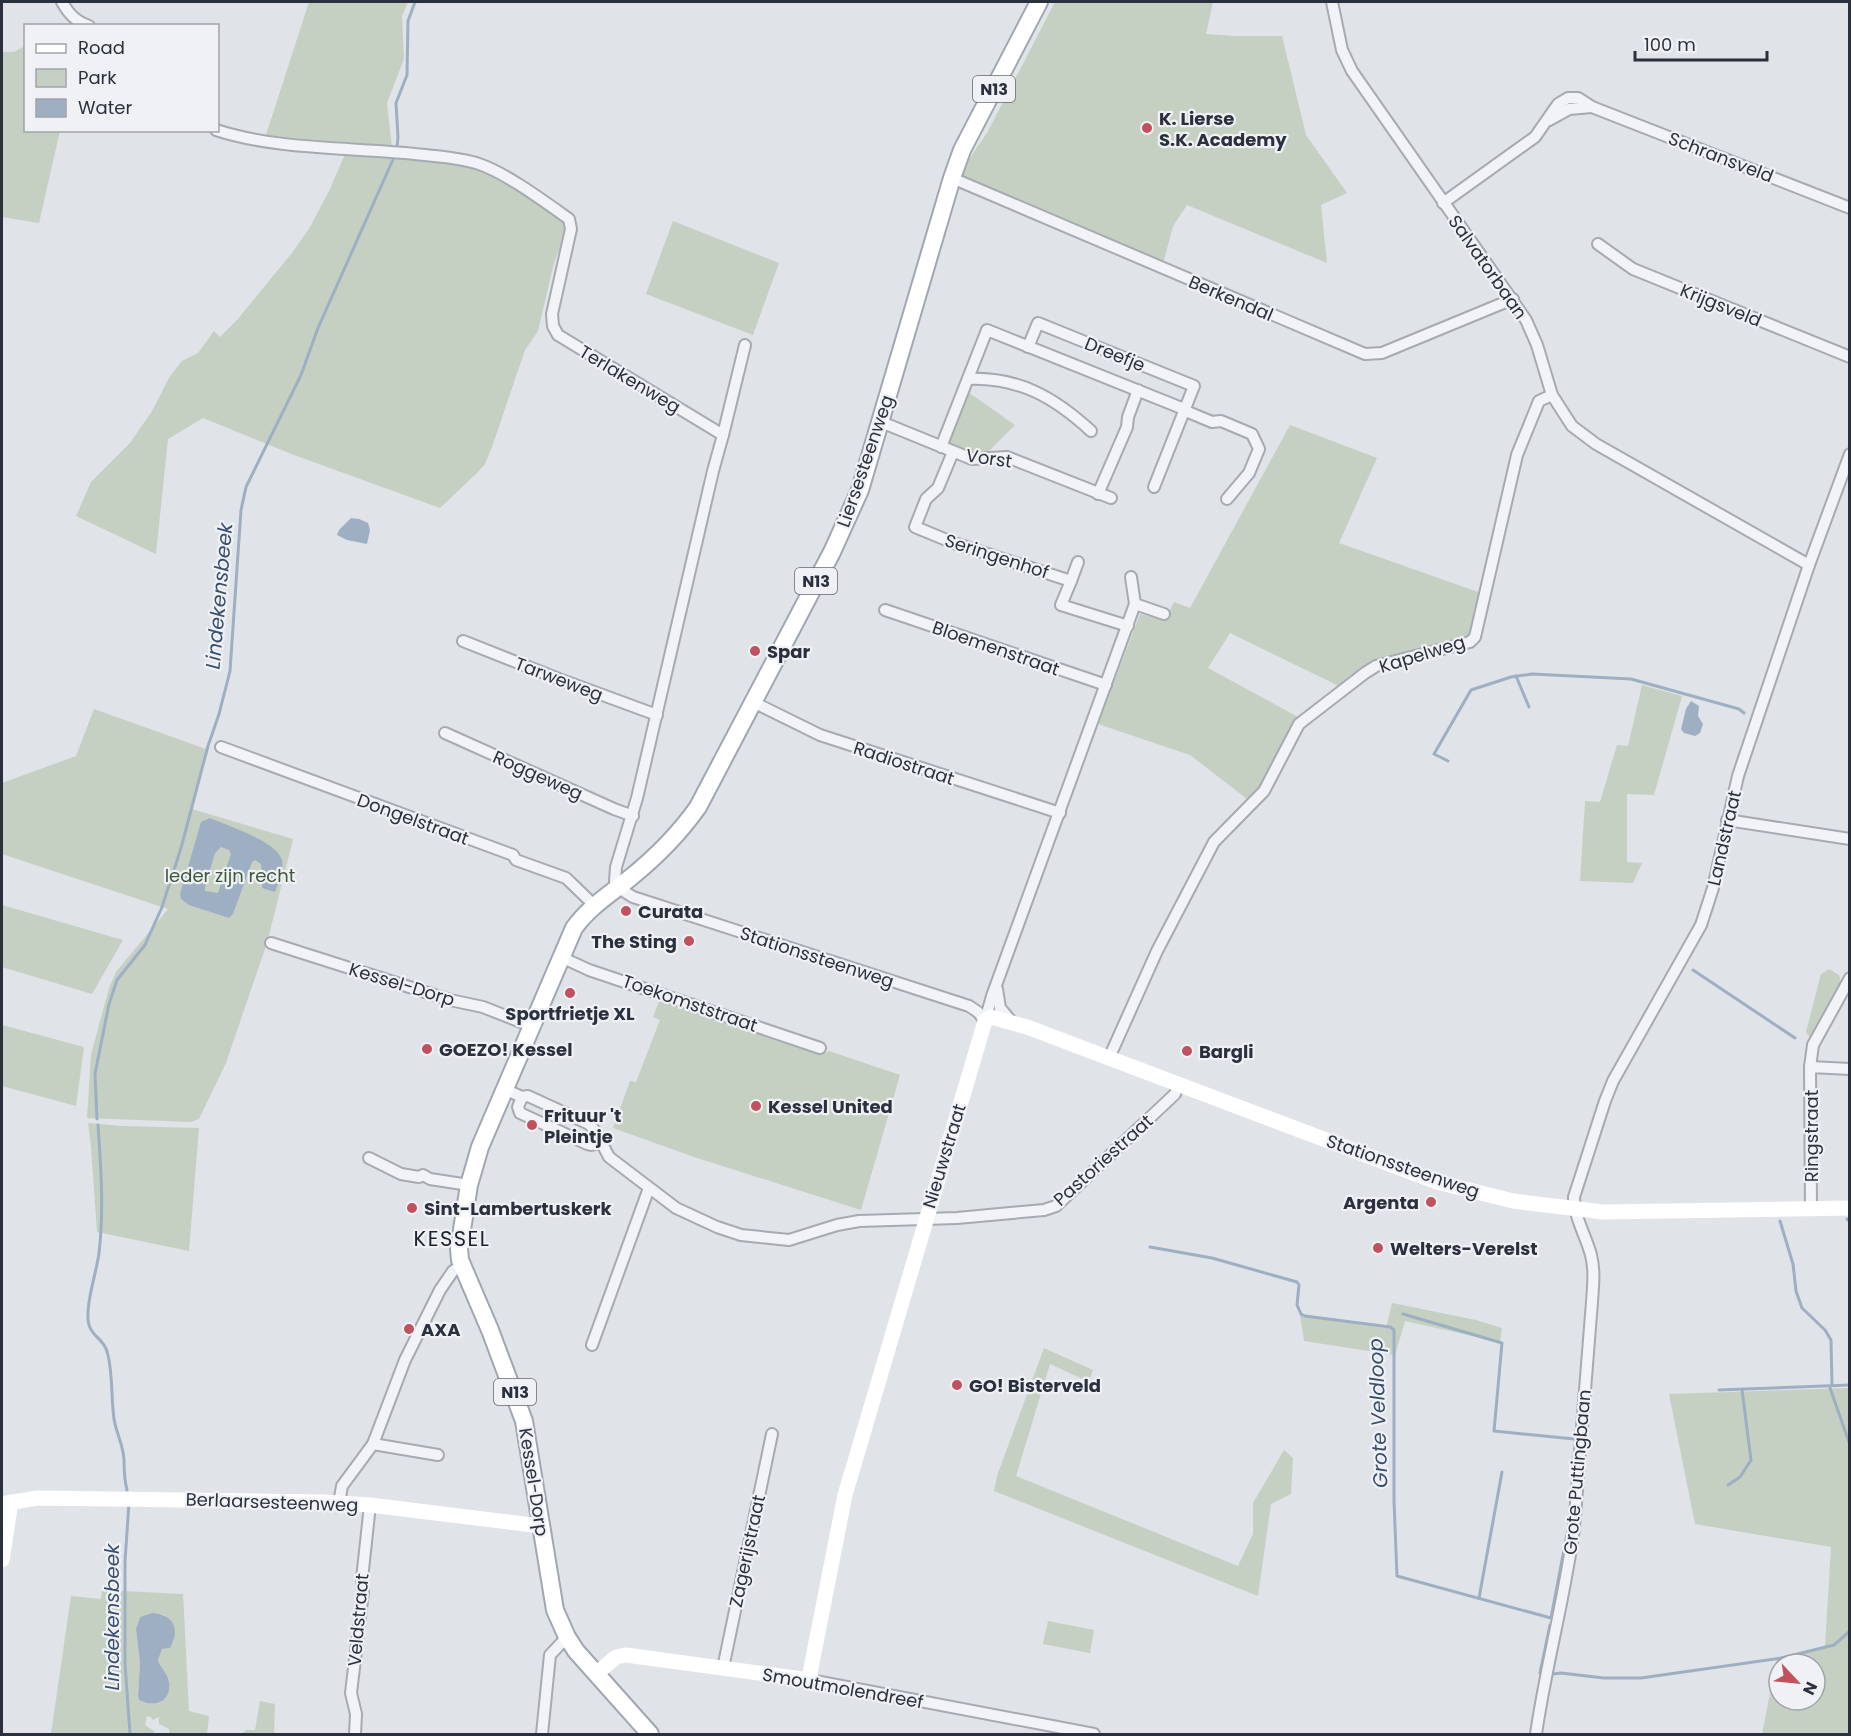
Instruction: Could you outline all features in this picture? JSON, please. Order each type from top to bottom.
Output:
[{"type":"main road","name":"Liersesteenweg","points":[[594,905],[663,849],[698,807],[848,518],[871,458],[962,150],[1039,2]]},
{"type":"main road","name":"Kessel-Dorp","points":[[567,1637],[555,1610],[524,1420],[490,1330],[461,1266],[459,1249],[468,1185],[480,1147],[574,928],[594,905]]},
{"type":"main road","name":"N13","points":[[567,1637],[596,1674],[650,1734]]},
{"type":"street","points":[[62,2],[70,15],[84,24]]},
{"type":"street","name":"Salvatorbaan","points":[[1332,2],[1342,50],[1352,71],[1443,203],[1513,299],[1526,320],[1537,345],[1552,395],[1572,426],[1596,444],[1809,565]]},
{"type":"street","name":"Schransveld","points":[[1443,203],[1535,137],[1558,104],[1568,98],[1578,98],[1592,107],[1850,208]]},
{"type":"street","name":"Terlakenweg","points":[[219,131],[269,141],[387,150],[458,159],[481,164],[500,174],[569,219],[571,229],[552,314],[553,326],[558,335],[723,435]]},
{"type":"street","name":"Berkendal","points":[[952,178],[1365,354],[1382,353],[1513,299]]},
{"type":"street","name":"Krijgsveld","points":[[1598,244],[1634,269],[1850,357]]},
{"type":"street","name":"Dreefje","points":[[1028,347],[1038,323],[1194,386],[1154,487]]},
{"type":"street","name":"Dreefje","points":[[968,379],[987,330],[1184,409]]},
{"type":"street","points":[[619,886],[615,881],[615,874],[633,816],[745,345]]},
{"type":"street","points":[[941,447],[968,379],[990,378],[1034,390],[1072,413],[1091,431]]},
{"type":"street","points":[[1098,494],[1127,427],[1128,417],[1138,390]]},
{"type":"street","name":"Kapelweg","points":[[1109,1058],[1157,951],[1211,847],[1221,832],[1245,812],[1264,790],[1299,724],[1365,672],[1376,666],[1470,642],[1475,637],[1517,455],[1539,401],[1552,395]]},
{"type":"street","points":[[1184,409],[1212,422],[1221,421],[1252,434],[1259,449],[1249,473],[1227,500]]},
{"type":"street","name":"Vorst","points":[[881,422],[972,459],[1007,457],[1111,498]]},
{"type":"street","name":"Seringenhof","points":[[953,452],[938,488],[926,499],[915,527],[954,543],[1071,580],[1061,605],[1128,626]]},
{"type":"street","name":"Landstraat","points":[[1576,1209],[1574,1197],[1578,1183],[1613,1081],[1701,925],[1711,896],[1738,776],[1809,565],[1850,454]]},
{"type":"street","points":[[1071,580],[1078,562]]},
{"type":"street","points":[[1128,626],[1136,604],[1131,577]]},
{"type":"street","points":[[1136,604],[1164,615]]},
{"type":"street","name":"Bloemenstraat","points":[[885,610],[1106,685]]},
{"type":"street","name":"Nieuwstraat","points":[[810,1680],[810,1668],[845,1495],[985,1021],[1128,626]]},
{"type":"street","name":"Tarweweg","points":[[463,640],[548,675],[657,715]]},
{"type":"street","name":"Radiostraat","points":[[753,702],[820,735],[1060,813]]},
{"type":"street","name":"Roggeweg","points":[[445,733],[633,816]]},
{"type":"street","name":"Dongelstraat","points":[[221,747],[513,855],[516,860],[566,878],[594,905]]},
{"type":"street","points":[[1727,820],[1850,839]]},
{"type":"street","name":"Stationssteenweg","points":[[619,886],[633,897],[969,1006],[985,1021],[991,1017],[1012,1022],[1437,1182],[1513,1201],[1613,1212],[1850,1208]]},
{"type":"street","name":"Kessel-Dorp","points":[[271,943],[450,1000],[483,1007],[531,1026]]},
{"type":"street","name":"Toekomststraat","points":[[561,957],[589,970],[820,1048]]},
{"type":"street","points":[[1810,1067],[1813,1045],[1850,978]]},
{"type":"street","points":[[997,985],[1000,1008],[1012,1022]]},
{"type":"street","name":"Ringstraat","points":[[1811,1209],[1810,1067],[1850,1070]]},
{"type":"street","name":"Pastoriestraat","points":[[601,1143],[609,1157],[686,1214],[741,1235],[791,1239],[859,1221],[926,1220],[1007,1214],[1044,1210],[1056,1206],[1175,1094],[1178,1085]]},
{"type":"street","points":[[504,1089],[522,1097],[528,1096],[589,1124],[601,1143],[587,1144],[520,1113],[518,1107],[522,1097]]},
{"type":"street","points":[[369,1158],[401,1174],[419,1177],[423,1175],[430,1179],[468,1185]]},
{"type":"street","points":[[592,1345],[649,1188]]},
{"type":"street","name":"Grote Puttingbaan","points":[[1536,1734],[1543,1683],[1573,1536],[1592,1302],[1594,1271],[1576,1209]]},
{"type":"street","points":[[339,1503],[342,1486],[373,1444],[408,1354],[440,1290],[453,1271],[461,1266]]},
{"type":"street","name":"Zagerijstraat","points":[[723,1668],[772,1434]]},
{"type":"street","points":[[373,1444],[438,1455]]},
{"type":"street","name":"Berlaarsesteenweg","points":[[6,1503],[37,1498],[140,1498],[339,1503],[541,1526]]},
{"type":"street","points":[[2,1560],[6,1503]]},
{"type":"street","name":"Veldstraat","points":[[355,1734],[356,1714],[351,1693],[370,1505]]},
{"type":"street","points":[[543,1734],[550,1655],[567,1637]]},
{"type":"street","name":"Smoutmolendreef","points":[[596,1674],[616,1657],[626,1655],[810,1680],[1094,1734]]},
{"type":"green space","points":[[309,2],[408,2],[402,16],[404,59],[387,103],[392,148],[265,138]]},
{"type":"green space","name":"K. Lierse S.K. Academy","points":[[1055,2],[1213,2],[1206,34],[1282,36],[1306,135],[1347,193],[1321,205],[1327,263],[1187,205],[1173,226],[1163,264],[962,177],[969,159],[987,133]]},
{"type":"green space","points":[[24,47],[24,132],[60,132],[39,223],[2,217],[2,52],[14,52]]},
{"type":"green space","points":[[346,152],[480,168],[564,222],[566,231],[554,263],[538,331],[525,350],[485,464],[440,508],[294,455],[203,418],[168,439],[156,554],[76,516],[91,482],[130,443],[152,411],[170,376],[182,361],[198,353],[214,331],[220,337],[237,320],[291,254],[309,229]]},
{"type":"green space","points":[[673,221],[779,263],[753,335],[646,294]]},
{"type":"green space","points":[[968,392],[1015,425],[987,453],[966,451],[949,441]]},
{"type":"green space","points":[[1290,425],[1377,458],[1339,543],[1481,593],[1473,627],[1468,636],[1367,665],[1341,687],[1230,633],[1208,668],[1300,718],[1284,739],[1266,780],[1251,802],[1190,755],[1098,724],[1140,614],[1165,620],[1174,602],[1190,608]]},
{"type":"green space","points":[[1642,685],[1682,696],[1654,795],[1627,794],[1627,862],[1642,863],[1633,883],[1580,881],[1585,801],[1600,802],[1617,745],[1628,746]]},
{"type":"green space","name":"Ieder zijn recht","points":[[94,709],[206,749],[192,809],[293,839],[267,943],[226,1063],[199,1119],[190,1122],[87,1118],[91,1055],[109,988],[116,972],[168,909],[2,854],[2,783],[76,756]]},
{"type":"green space","points":[[2,905],[123,940],[92,994],[2,967]]},
{"type":"green space","points":[[1829,969],[1839,975],[1841,984],[1811,1039],[1806,1032],[1821,974]]},
{"type":"green space","name":"Kessel United","points":[[661,996],[825,1053],[829,1051],[900,1075],[861,1210],[697,1158],[613,1128],[630,1081],[636,1082],[660,1020],[653,1017]]},
{"type":"green space","points":[[2,1025],[84,1047],[76,1106],[2,1086]]},
{"type":"green space","points":[[88,1123],[199,1128],[189,1251],[97,1232]]},
{"type":"green space","points":[[1392,1303],[1476,1320],[1502,1328],[1500,1342],[1405,1321],[1395,1355],[1304,1341],[1300,1315],[1386,1328]]},
{"type":"green space","points":[[1044,1348],[1093,1370],[1089,1382],[1050,1364],[1016,1476],[1238,1566],[1253,1534],[1253,1503],[1284,1450],[1293,1458],[1291,1494],[1271,1504],[1258,1596],[994,1491],[997,1476]]},
{"type":"green space","points":[[1849,1388],[1849,1734],[1762,1734],[1767,1709],[1767,1712],[1827,1712],[1827,1652],[1803,1652],[1825,1647],[1831,1547],[1695,1524],[1669,1394]]},
{"type":"green space","points":[[102,1590],[183,1594],[189,1711],[209,1716],[207,1734],[169,1734],[169,1729],[159,1724],[159,1717],[153,1720],[147,1716],[145,1725],[155,1734],[51,1734],[71,1596],[101,1599]],"holes":[[[152,1613],[165,1615],[174,1640],[170,1648],[162,1649],[158,1660],[169,1681],[161,1702],[150,1704],[139,1700],[138,1696],[140,1663],[136,1629],[140,1617]]]},
{"type":"green space","points":[[1048,1621],[1094,1630],[1090,1653],[1043,1644]]},
{"type":"green space","points":[[260,1701],[275,1704],[274,1734],[242,1734],[246,1730],[255,1730]]},
{"type":"water","points":[[351,518],[368,523],[370,530],[367,544],[347,540],[337,535]]},
{"type":"water","points":[[1691,701],[1699,706],[1698,716],[1703,724],[1700,733],[1695,736],[1684,733],[1681,729],[1686,709]]},
{"type":"water","points":[[210,818],[228,825],[261,840],[278,853],[282,860],[282,868],[275,892],[262,888],[261,864],[255,860],[252,862],[233,914],[229,918],[189,905],[181,899],[180,894],[201,822]],"holes":[[[221,847],[229,850],[231,854],[218,893],[205,891],[215,853]]]},
{"type":"water","points":[[152,1613],[165,1616],[170,1620],[175,1629],[175,1635],[170,1648],[162,1649],[158,1660],[168,1678],[169,1691],[163,1700],[152,1704],[139,1700],[138,1696],[140,1663],[136,1629],[140,1617]]},
{"type":"waterway","name":"Lindekensbeek","points":[[397,147],[396,103],[407,75],[408,21],[415,2]]},
{"type":"waterway","name":"Lindekensbeek","points":[[97,1119],[95,1074],[109,1004],[117,980],[145,945],[162,907],[181,848],[230,671],[241,510],[246,487],[301,375],[318,328],[395,155]]},
{"type":"waterway","points":[[1448,761],[1434,754],[1471,690],[1511,677],[1532,674],[1631,679],[1739,709],[1744,713]]},
{"type":"waterway","points":[[1516,676],[1529,707]]},
{"type":"waterway","points":[[1693,970],[1795,1038]]},
{"type":"waterway","name":"Lindekensbeek","points":[[98,1125],[101,1221],[99,1253],[89,1299],[88,1318],[91,1329],[104,1345],[108,1355],[114,1419],[123,1454],[127,1490]]},
{"type":"waterway","points":[[1847,1219],[1850,1222]]},
{"type":"waterway","points":[[1780,1221],[1793,1264],[1796,1291],[1802,1308],[1825,1330],[1831,1340],[1832,1385]]},
{"type":"waterway","name":"Grote Veldloop","points":[[1150,1247],[1212,1258],[1297,1282],[1299,1285],[1297,1305],[1301,1314],[1305,1316],[1390,1327],[1394,1330],[1394,1501],[1397,1576],[1551,1618],[1567,1534]]},
{"type":"waterway","points":[[1403,1314],[1502,1343],[1494,1431],[1574,1439]]},
{"type":"waterway","points":[[1719,1390],[1850,1385]]},
{"type":"waterway","points":[[1830,1388],[1850,1445]]},
{"type":"waterway","points":[[1728,1485],[1740,1477],[1751,1460],[1742,1390]]},
{"type":"waterway","points":[[1479,1598],[1502,1472]]},
{"type":"waterway","name":"Lindekensbeek","points":[[129,1503],[125,1561],[125,1663],[130,1734]]},
{"type":"waterway","points":[[1569,1527],[1570,1516]]},
{"type":"waterway","name":"Grote Veldloop","points":[[1540,1673],[1550,1625]]},
{"type":"waterway","name":"Grote Veldloop","points":[[1553,1674],[1641,1678],[1781,1658],[1834,1645],[1850,1631]]},
{"type":"place","name":"K. Lierse S.K. Academy","points":[[1147,128]]},
{"type":"place","name":"Spar","points":[[755,651]]},
{"type":"place","name":"Curata","points":[[626,911]]},
{"type":"place","name":"The Sting","points":[[689,941]]},
{"type":"place","name":"Sportfrietje XL","points":[[570,993]]},
{"type":"place","name":"GOEZO! Kessel","points":[[427,1049]]},
{"type":"place","name":"Bargli","points":[[1187,1051]]},
{"type":"place","name":"Kessel United","points":[[756,1106]]},
{"type":"place","name":"Frituur 't Pleintje","points":[[532,1125]]},
{"type":"place","name":"Argenta","points":[[1431,1202]]},
{"type":"place","name":"Sint-Lambertuskerk","points":[[412,1208]]},
{"type":"place","name":"Welters-Verelst","points":[[1378,1248]]},
{"type":"place","name":"AXA","points":[[409,1329]]},
{"type":"place","name":"GO! Bisterveld","points":[[957,1385]]},
{"type":"district","name":"KESSEL","points":[[452,1238]]}]
